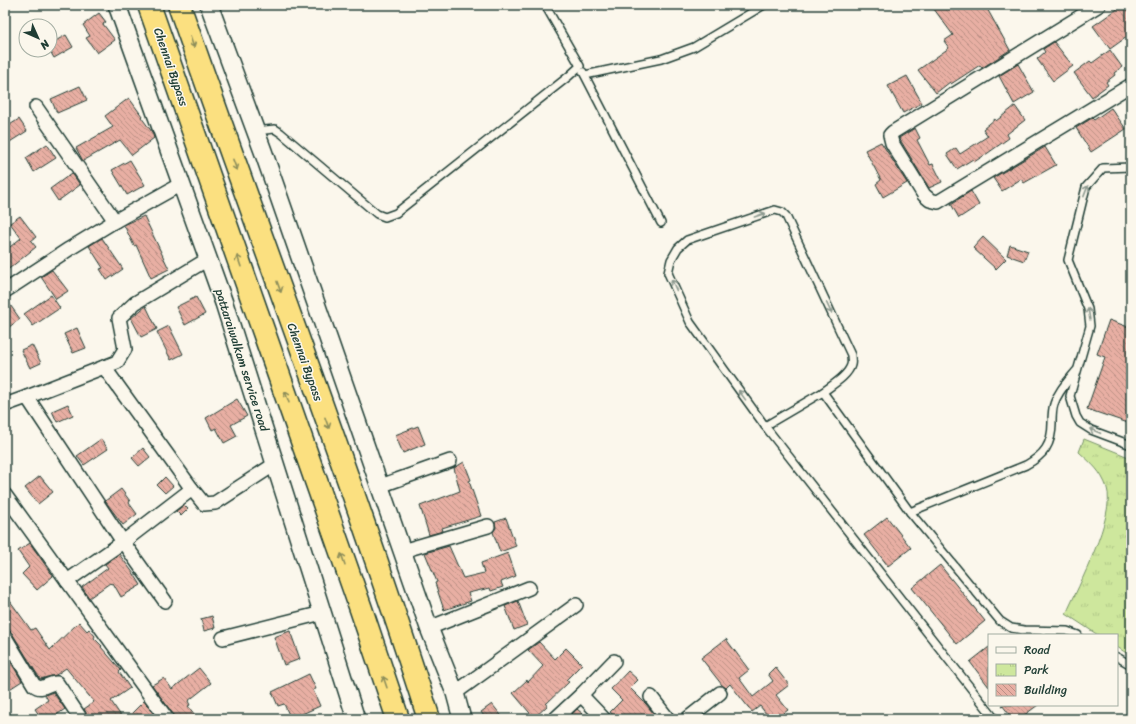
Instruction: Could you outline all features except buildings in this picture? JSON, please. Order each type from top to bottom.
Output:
[{"type":"highway","name":"Chennai Bypass","points":[[149,5],[361,609],[398,719]]},
{"type":"highway","name":"Chennai Bypass","points":[[179,5],[391,602],[429,719]]},
{"type":"street","name":"pattaraiwalkam service road","points":[[117,5],[224,304],[354,718]]},
{"type":"street","points":[[209,5],[255,131],[429,628],[455,694],[462,719]]},
{"type":"street","points":[[1098,5],[893,132],[890,135],[892,143],[924,195],[930,200],[938,202],[1131,85]]},
{"type":"street","points":[[36,107],[115,221]]},
{"type":"street","points":[[5,291],[68,249],[181,184]]},
{"type":"street","points":[[5,405],[117,362],[125,349],[120,318],[135,303],[208,259]]},
{"type":"street","points":[[104,367],[204,504],[215,503],[275,464]]},
{"type":"street","points":[[27,397],[123,542],[165,601]]},
{"type":"street","points":[[380,486],[450,461]]},
{"type":"street","points":[[67,581],[123,542],[192,489]]},
{"type":"street","points":[[5,495],[167,719]]},
{"type":"street","points":[[402,551],[488,526]]},
{"type":"street","points":[[429,628],[529,588]]},
{"type":"street","points":[[455,694],[576,605]]},
{"type":"street","points":[[223,638],[322,613]]},
{"type":"street","points":[[5,637],[34,685],[42,689],[52,682],[57,683],[80,719]]},
{"type":"street","points":[[555,719],[614,661]]},
{"type":"street","points":[[687,719],[720,693]]},
{"type":"street","points":[[581,695],[604,719]]},
{"type":"street","points":[[651,696],[668,719]]},
{"type":"lane","points":[[545,5],[585,75],[661,223]]},
{"type":"lane","points":[[585,75],[661,59],[694,47],[764,5]]},
{"type":"lane","points":[[255,131],[269,129],[281,133],[377,214],[385,217],[396,213],[580,66]]},
{"type":"lane","points":[[1131,167],[1103,168],[1086,187],[1068,260],[1088,309],[1090,326],[1070,396],[1076,416],[1080,423],[1091,430],[1131,445]]},
{"type":"lane","points":[[765,426],[823,392],[848,370],[852,364],[851,355],[786,216],[782,212],[775,210],[687,240],[678,248],[671,260],[668,273],[690,322],[765,426],[994,719]]},
{"type":"lane","points":[[910,512],[1026,465],[1038,458],[1046,449],[1050,440],[1053,406],[1058,393],[1078,369]]},
{"type":"lane","points":[[823,392],[910,512],[1000,622],[1011,628],[1024,630],[1067,631],[1075,634]]},
{"type":"lane","points":[[1118,658],[1131,665]]},
{"type":"green space","points":[[1084,439],[1131,458],[1131,656],[1118,648],[1118,634],[1096,634],[1066,614],[1087,569],[1101,533],[1108,500],[1107,488],[1102,477],[1096,468],[1079,452]]}]
